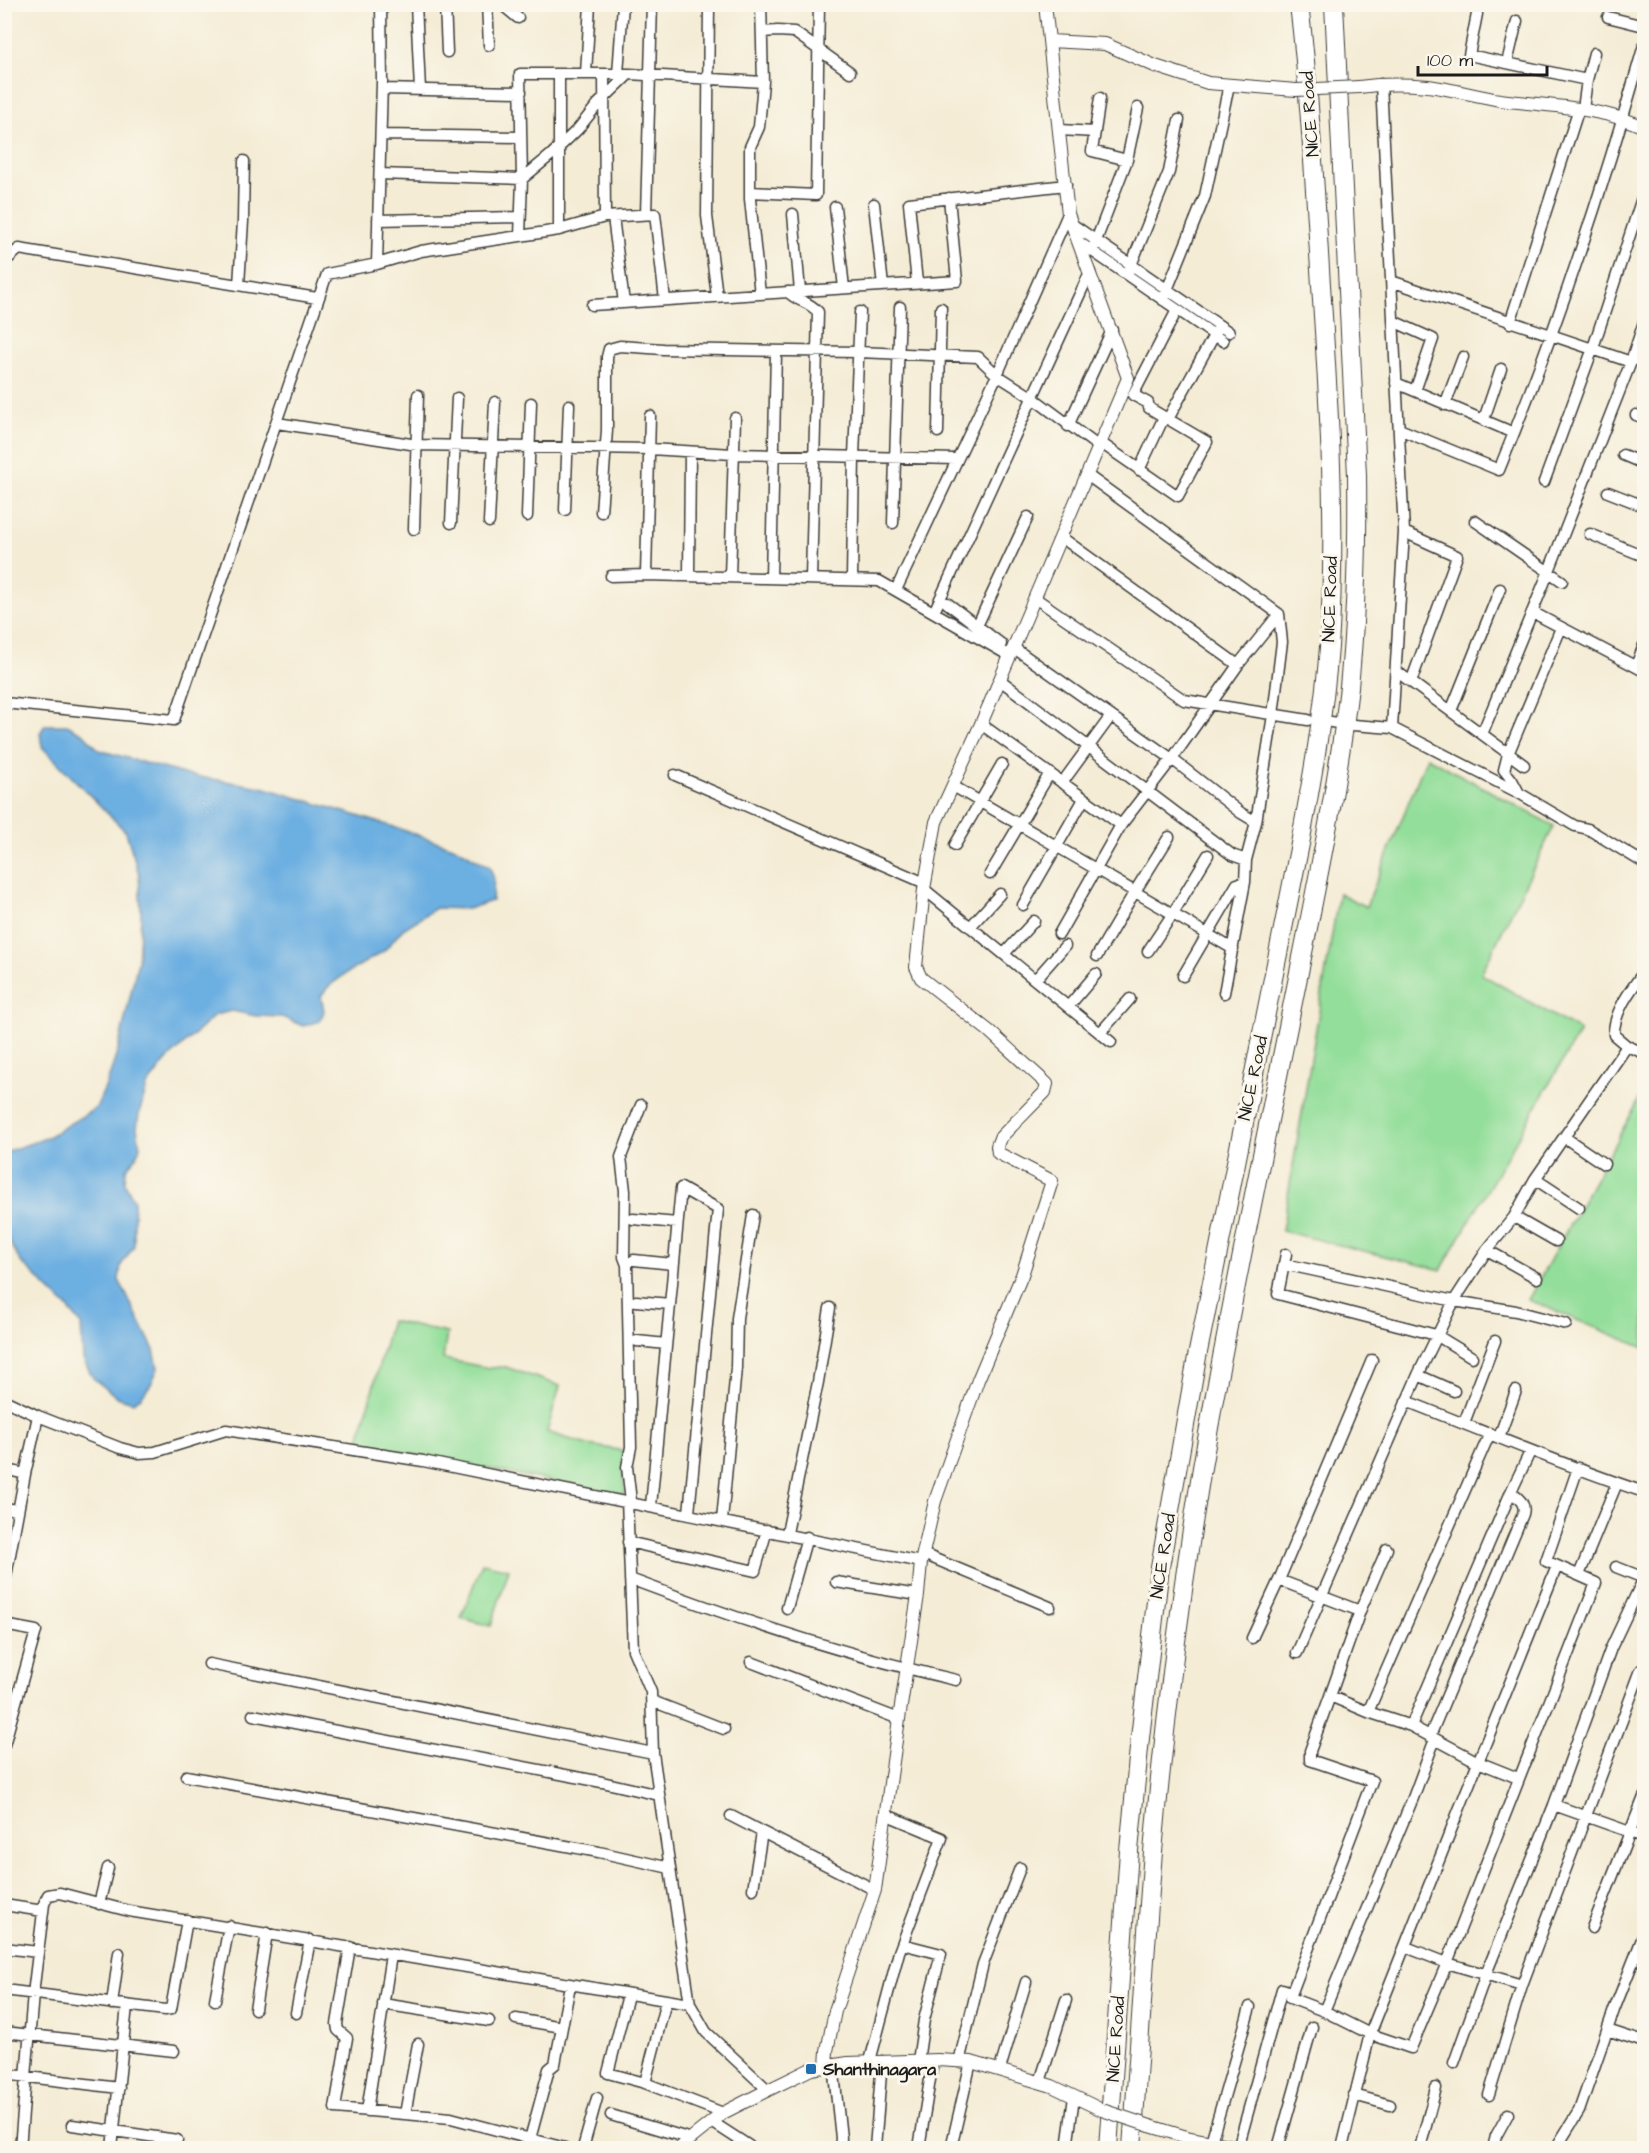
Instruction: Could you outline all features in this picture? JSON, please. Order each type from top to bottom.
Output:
[{"type":"highway","name":"NICE Road","points":[[1108,2148],[1140,1738],[1160,1567],[1197,1358],[1300,844],[1314,765],[1329,648],[1333,533],[1331,436],[1307,68],[1299,4]]},
{"type":"highway","name":"NICE Road","points":[[1132,2148],[1153,1851],[1185,1568],[1244,1241],[1327,825],[1345,714],[1352,650],[1358,534],[1356,452],[1334,4]]},
{"type":"street","points":[[377,264],[382,89],[381,4]]},
{"type":"street","points":[[416,4],[420,90]]},
{"type":"street","points":[[445,4],[447,52]]},
{"type":"street","points":[[487,4],[489,45]]},
{"type":"street","points":[[501,4],[518,18]]},
{"type":"street","points":[[586,74],[590,4]]},
{"type":"street","points":[[380,174],[522,178],[559,147],[623,74],[623,4]]},
{"type":"street","points":[[646,214],[652,4]]},
{"type":"street","points":[[709,4],[707,216],[717,296]]},
{"type":"street","points":[[760,294],[750,192],[750,147],[759,127],[763,82],[761,4]]},
{"type":"street","points":[[750,192],[816,195],[819,4]]},
{"type":"street","points":[[601,512],[607,430],[607,357],[609,349],[620,345],[663,349],[858,352],[978,357],[997,375],[1033,398],[1068,426],[1178,496],[1207,442],[1149,408],[1148,403],[1133,395],[1130,388],[1112,330],[1070,219],[1045,4]]},
{"type":"street","points":[[1477,14],[1470,56],[1587,80]]},
{"type":"street","points":[[1608,17],[1644,27]]},
{"type":"street","points":[[1507,63],[1517,21]]},
{"type":"street","points":[[762,32],[794,32],[850,72]]},
{"type":"street","points":[[1050,41],[1105,44],[1155,66],[1208,83],[1296,90],[1381,84],[1428,86],[1492,99],[1582,108],[1624,117],[1644,127]]},
{"type":"street","points":[[1399,429],[1499,470],[1551,337],[1624,117],[1644,45]]},
{"type":"street","points":[[1510,323],[1582,108],[1594,53]]},
{"type":"street","points":[[519,236],[522,178],[520,74],[623,74],[708,77],[763,82]]},
{"type":"street","points":[[559,74],[559,230]]},
{"type":"street","points":[[604,74],[609,217],[624,303]]},
{"type":"street","points":[[1381,84],[1404,532],[1392,728]]},
{"type":"street","points":[[1166,295],[1206,196],[1229,85]]},
{"type":"street","points":[[382,89],[521,92]]},
{"type":"street","points":[[1100,98],[1092,151],[1127,160]]},
{"type":"street","points":[[1092,251],[1127,160],[1138,108]]},
{"type":"street","points":[[1127,276],[1169,172],[1179,120]]},
{"type":"street","points":[[1060,130],[1095,132]]},
{"type":"street","points":[[381,135],[521,137]]},
{"type":"street","points":[[239,285],[244,161]]},
{"type":"street","points":[[917,284],[909,203],[1066,185]]},
{"type":"street","points":[[1544,482],[1592,351],[1644,192]]},
{"type":"street","points":[[592,305],[957,281],[949,198]]},
{"type":"street","points":[[873,204],[883,286]]},
{"type":"street","points":[[836,207],[844,288]]},
{"type":"street","points":[[4,703],[174,720],[327,274],[377,264],[421,251],[559,230],[609,217],[655,214],[666,300]]},
{"type":"street","points":[[793,214],[800,291]]},
{"type":"street","points":[[378,220],[520,217]]},
{"type":"street","points":[[1070,219],[1132,265],[1166,295],[1222,334]]},
{"type":"street","points":[[896,590],[1070,219]]},
{"type":"street","points":[[1079,242],[1127,276],[1166,295],[1177,310],[1222,334]]},
{"type":"street","points":[[4,262],[19,249],[317,298]]},
{"type":"street","points":[[934,612],[1090,272]]},
{"type":"street","points":[[1391,281],[1592,351],[1631,362]]},
{"type":"street","points":[[788,292],[796,300],[812,304],[818,312],[811,579]]},
{"type":"street","points":[[893,523],[900,307]]},
{"type":"street","points":[[938,432],[941,308]]},
{"type":"street","points":[[840,2148],[841,2138],[830,2065],[829,2041],[835,2011],[875,1890],[922,1558],[934,1501],[978,1380],[1022,1275],[1052,1181],[998,1153],[997,1146],[1000,1138],[1045,1092],[1047,1084],[989,1031],[921,978],[916,967],[924,886],[936,822],[981,724],[1100,445],[1130,388],[1177,310]]},
{"type":"street","points":[[852,580],[860,312]]},
{"type":"street","points":[[1393,321],[1433,339],[1414,391]]},
{"type":"street","points":[[1482,734],[1549,572],[1631,362],[1644,322]]},
{"type":"street","points":[[1068,426],[1112,330]]},
{"type":"street","points":[[1139,470],[1166,418],[1222,334]]},
{"type":"street","points":[[771,578],[777,352]]},
{"type":"street","points":[[1445,405],[1462,357]]},
{"type":"street","points":[[1484,419],[1502,369]]},
{"type":"street","points":[[1396,383],[1445,405],[1484,419],[1514,434]]},
{"type":"street","points":[[414,529],[418,395]]},
{"type":"street","points":[[452,523],[457,398]]},
{"type":"street","points":[[489,522],[495,402]]},
{"type":"street","points":[[527,516],[531,403]]},
{"type":"street","points":[[565,510],[569,405]]},
{"type":"street","points":[[646,575],[650,416]]},
{"type":"street","points":[[730,577],[735,418]]},
{"type":"street","points":[[277,423],[417,446],[650,449],[733,454],[956,459]]},
{"type":"street","points":[[689,576],[690,452]]},
{"type":"street","points":[[1623,455],[1644,464]]},
{"type":"street","points":[[1087,475],[1279,614],[1282,642],[1273,715],[1256,822],[1246,860],[1245,882],[1224,993]]},
{"type":"street","points":[[1608,492],[1644,506]]},
{"type":"street","points":[[977,626],[1028,517]]},
{"type":"street","points":[[1475,521],[1562,580]]},
{"type":"street","points":[[1404,532],[1458,556],[1411,682]]},
{"type":"street","points":[[1590,534],[1644,556]]},
{"type":"street","points":[[1061,537],[1238,665]]},
{"type":"street","points":[[611,576],[879,581],[1012,652]]},
{"type":"street","points":[[1450,711],[1500,589]]},
{"type":"street","points":[[1035,598],[1184,700],[1308,720]]},
{"type":"street","points":[[947,603],[1012,652],[1111,716],[1172,759],[1241,813],[1256,822]]},
{"type":"street","points":[[1532,612],[1640,669],[1644,645]]},
{"type":"street","points":[[1059,934],[1121,825],[1172,759],[1238,665],[1279,614]]},
{"type":"street","points":[[1519,794],[1504,770],[1508,754],[1561,628]]},
{"type":"street","points":[[1396,671],[1524,765]]},
{"type":"street","points":[[1000,680],[1233,855],[1246,860]]},
{"type":"street","points":[[1062,783],[1111,716]]},
{"type":"street","points":[[981,724],[1121,825]]},
{"type":"street","points":[[1353,725],[1392,728],[1575,826],[1588,829],[1644,863]]},
{"type":"street","points":[[956,845],[1002,764]]},
{"type":"street","points":[[990,874],[1050,773]]},
{"type":"street","points":[[675,775],[924,886],[970,927],[1111,1042]]},
{"type":"street","points":[[953,786],[1233,949]]},
{"type":"street","points":[[1023,905],[1084,799]]},
{"type":"street","points":[[1097,956],[1169,837]]},
{"type":"street","points":[[1148,951],[1208,855]]},
{"type":"street","points":[[1183,976],[1237,884],[1245,882]]},
{"type":"street","points":[[970,927],[1000,894]]},
{"type":"street","points":[[1004,954],[1034,921]]},
{"type":"street","points":[[1035,980],[1065,946]]},
{"type":"street","points":[[1644,972],[1626,999],[1613,1025],[1614,1035],[1627,1046],[1644,1053]]},
{"type":"street","points":[[1068,1007],[1096,974]]},
{"type":"street","points":[[1100,1032],[1130,999]]},
{"type":"street","points":[[1297,1653],[1418,1375],[1454,1301],[1487,1250],[1514,1217],[1536,1179],[1627,1046]]},
{"type":"street","points":[[641,1105],[621,1157],[625,1191],[624,1257],[627,1265],[630,1340],[631,1447],[627,1467],[633,1650],[651,1692],[659,1795],[690,2004],[706,2032],[768,2090]]},
{"type":"street","points":[[1564,1137],[1604,1164]]},
{"type":"street","points":[[1536,1179],[1580,1208]]},
{"type":"street","points":[[651,1506],[681,1188],[718,1209],[689,1513]]},
{"type":"street","points":[[722,1521],[736,1368],[737,1317],[753,1215]]},
{"type":"street","points":[[1514,1217],[1556,1241]]},
{"type":"street","points":[[633,1219],[677,1223]]},
{"type":"street","points":[[1487,1250],[1537,1278]]},
{"type":"street","points":[[1472,1357],[1436,1335],[1278,1294],[1285,1259],[1454,1301],[1516,1311],[1566,1324]]},
{"type":"street","points":[[634,1260],[674,1264]]},
{"type":"street","points":[[636,1301],[670,1304]]},
{"type":"street","points":[[787,1533],[818,1382],[830,1308]]},
{"type":"street","points":[[637,1341],[666,1344]]},
{"type":"street","points":[[1464,1424],[1495,1341]]},
{"type":"street","points":[[1252,1638],[1279,1580],[1372,1360]]},
{"type":"street","points":[[1418,1375],[1454,1391]]},
{"type":"street","points":[[1368,1712],[1515,1391]]},
{"type":"street","points":[[4,1400],[38,1416],[120,1448],[139,1453],[155,1452],[226,1430],[423,1461],[767,1530],[922,1558],[1050,1607]]},
{"type":"street","points":[[1407,1401],[1495,1435],[1530,1452],[1644,1492]]},
{"type":"street","points":[[4,1587],[8,1548],[38,1416]]},
{"type":"street","points":[[1411,1726],[1530,1452]]},
{"type":"street","points":[[1387,1549],[1360,1611],[1310,1751],[1310,1760],[1372,1781],[1290,1998],[1324,2011],[1370,2034],[1412,2048],[1596,1583],[1546,1561],[1578,1468]]},
{"type":"street","points":[[4,1469],[25,1474]]},
{"type":"street","points":[[1579,1575],[1617,1483]]},
{"type":"street","points":[[1324,2011],[1409,1808],[1433,1738],[1523,1514],[1525,1508],[1523,1503],[1511,1492]]},
{"type":"street","points":[[4,1508],[18,1511]]},
{"type":"street","points":[[628,1542],[755,1571],[767,1530]]},
{"type":"street","points":[[787,1608],[807,1537]]},
{"type":"street","points":[[1342,2148],[1370,2034],[1557,1566]]},
{"type":"street","points":[[1454,2063],[1486,1974],[1554,1805],[1611,1648],[1644,1578],[1616,1567]]},
{"type":"street","points":[[630,1579],[754,1623],[907,1669],[956,1680]]},
{"type":"street","points":[[1279,1580],[1360,1611]]},
{"type":"street","points":[[836,1582],[918,1595]]},
{"type":"street","points":[[4,1625],[36,1631],[4,1745]]},
{"type":"street","points":[[751,1662],[899,1719]]},
{"type":"street","points":[[209,1664],[654,1753]]},
{"type":"street","points":[[1489,2095],[1522,1985],[1641,1670],[1644,1672]]},
{"type":"street","points":[[1330,1696],[1368,1712],[1411,1726],[1478,1762],[1518,1778]]},
{"type":"street","points":[[652,1701],[724,1729]]},
{"type":"street","points":[[253,1715],[659,1795]]},
{"type":"street","points":[[186,1776],[599,1852],[670,1868]]},
{"type":"street","points":[[1592,1928],[1644,1797]]},
{"type":"street","points":[[1554,1805],[1644,1837]]},
{"type":"street","points":[[875,2148],[876,2061],[902,1944],[942,1838],[887,1815]]},
{"type":"street","points":[[731,1816],[875,1890]]},
{"type":"street","points":[[753,1889],[762,1832]]},
{"type":"street","points":[[99,1904],[108,1868]]},
{"type":"street","points":[[951,2148],[983,1964],[1020,1868]]},
{"type":"street","points":[[20,2148],[33,1994],[44,1904],[48,1895],[60,1893],[99,1904],[187,1920],[690,2004]]},
{"type":"street","points":[[4,1905],[43,1911]]},
{"type":"street","points":[[4,1990],[127,2006],[171,2009],[187,1920]]},
{"type":"street","points":[[215,2000],[230,1926]]},
{"type":"street","points":[[255,2009],[267,1933]]},
{"type":"street","points":[[1556,2148],[1580,2111],[1607,2030],[1640,1957],[1644,1934]]},
{"type":"street","points":[[296,2013],[310,1940]]},
{"type":"street","points":[[902,1944],[941,1954],[924,2020],[918,2061]]},
{"type":"street","points":[[350,1947],[337,2024],[338,2030],[347,2038],[335,2108],[451,2118],[566,2148]]},
{"type":"street","points":[[1406,1947],[1447,1963],[1522,1985]]},
{"type":"street","points":[[4,1948],[38,1952]]},
{"type":"street","points":[[112,2004],[119,1953]]},
{"type":"street","points":[[367,2111],[391,1955]]},
{"type":"street","points":[[1000,2069],[1026,1983]]},
{"type":"street","points":[[530,2139],[549,2069],[555,2064],[570,1985]]},
{"type":"street","points":[[679,2148],[723,2114],[811,2069],[876,2061],[933,2061],[965,2062],[1000,2069],[1040,2082],[1102,2110],[1150,2126],[1240,2148],[1282,1989],[1292,1992]]},
{"type":"street","points":[[628,1995],[608,2073],[645,2083],[723,2114]]},
{"type":"street","points":[[1040,2082],[1066,2000]]},
{"type":"street","points":[[645,2083],[666,2001]]},
{"type":"street","points":[[383,2004],[489,2021]]},
{"type":"street","points":[[112,2148],[127,2006]]},
{"type":"street","points":[[1211,2142],[1250,2007]]},
{"type":"street","points":[[516,2019],[562,2027]]},
{"type":"street","points":[[1278,2148],[1312,2027]]},
{"type":"street","points":[[1607,2030],[1644,2042]]},
{"type":"street","points":[[4,2032],[174,2051]]},
{"type":"street","points":[[405,2114],[418,2044]]},
{"type":"street","points":[[918,2148],[933,2061]]},
{"type":"street","points":[[4,2074],[119,2088]]},
{"type":"street","points":[[1420,2148],[1436,2088]]},
{"type":"street","points":[[1354,2095],[1390,2105]]},
{"type":"street","points":[[1067,2148],[1074,2097]]},
{"type":"street","points":[[583,2148],[597,2098]]},
{"type":"street","points":[[1493,2148],[1496,2136],[1508,2114]]},
{"type":"street","points":[[611,2115],[691,2139]]},
{"type":"street","points":[[712,2122],[750,2148]]},
{"type":"street","points":[[72,2125],[177,2140]]},
{"type":"green space","points":[[1427,757],[1554,826],[1481,974],[1580,1031],[1441,1270],[1282,1231],[1339,893],[1366,907]]},
{"type":"green space","points":[[1644,1091],[1644,1348],[1528,1300]]},
{"type":"green space","points":[[391,1321],[447,1333],[443,1359],[489,1368],[506,1367],[560,1386],[547,1432],[588,1445],[624,1451],[625,1495],[358,1444]]},
{"type":"green space","points":[[482,1563],[509,1569],[491,1626],[461,1618]]},
{"type":"water","points":[[45,725],[67,725],[84,734],[99,750],[187,775],[262,787],[459,849],[490,867],[494,879],[492,901],[468,909],[436,908],[403,929],[384,951],[329,986],[321,996],[324,1011],[320,1021],[303,1026],[282,1017],[256,1016],[232,1011],[215,1015],[166,1061],[147,1086],[137,1128],[140,1147],[136,1157],[126,1169],[125,1183],[134,1201],[134,1246],[121,1265],[119,1280],[154,1350],[158,1368],[151,1384],[141,1397],[133,1402],[117,1397],[93,1378],[83,1359],[81,1324],[20,1261],[5,1233],[5,1152],[46,1138],[96,1108],[118,1050],[138,961],[141,915],[139,874],[126,832],[42,747],[40,733]]},
{"type":"place","name":"Shanthinagara","points":[[811,2069]]}]
